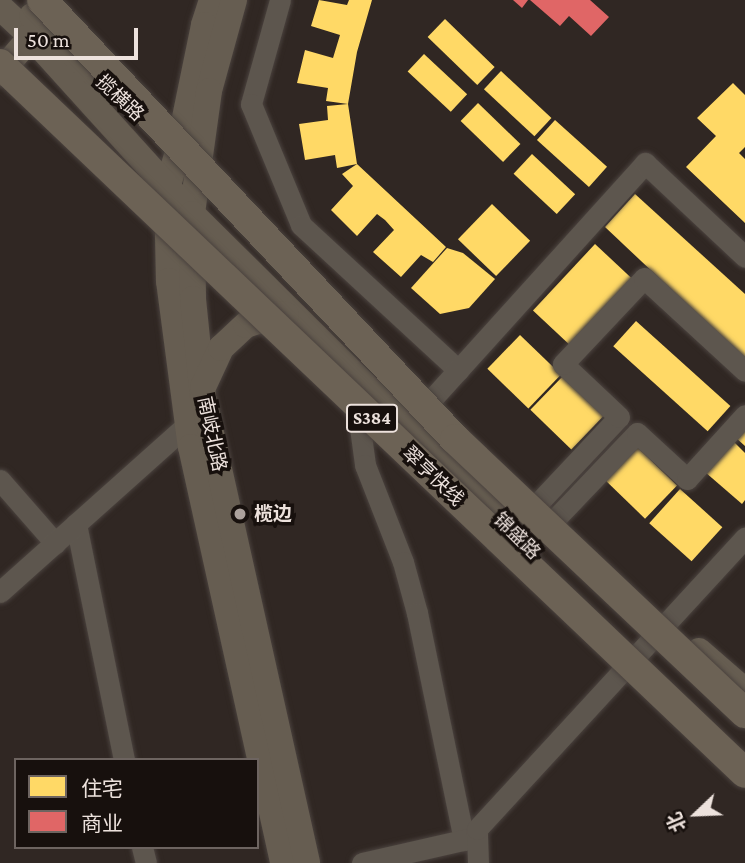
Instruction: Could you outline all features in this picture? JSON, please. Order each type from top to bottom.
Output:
[{"type":"highway","name":"S384","points":[[38,20],[454,439],[745,713]]},
{"type":"highway","name":"翠亨快线","points":[[0,64],[745,770]]},
{"type":"main road","points":[[15,0],[38,20],[63,75],[117,151],[144,204],[169,281]]},
{"type":"main road","points":[[178,152],[204,25],[212,0]]},
{"type":"main road","name":"南岐北路","points":[[234,0],[209,91],[192,214],[193,299],[202,389],[307,863]]},
{"type":"main road","points":[[0,7],[38,20]]},
{"type":"main road","points":[[0,73],[38,20]]},
{"type":"main road","name":"揽横路","points":[[38,20],[198,171]]},
{"type":"main road","name":"锦盛路","points":[[63,75],[192,214],[635,654],[745,770]]},
{"type":"main road","name":"南岐北路","points":[[178,152],[167,188],[169,281],[188,424],[283,863]]},
{"type":"main road","points":[[198,171],[432,399],[667,622],[745,691]]},
{"type":"main road","points":[[202,389],[221,348],[246,325],[279,314],[296,317]]},
{"type":"street","points":[[280,0],[251,104],[301,225],[458,370]]},
{"type":"street","points":[[432,399],[645,163],[745,257]]},
{"type":"street","points":[[549,509],[618,417],[563,364],[644,278],[745,371]]},
{"type":"street","points":[[356,376],[354,387],[365,465],[403,562],[478,863]]},
{"type":"street","points":[[549,509],[637,433],[687,479],[745,415]]},
{"type":"street","points":[[0,592],[188,424]]},
{"type":"street","points":[[0,480],[55,543]]},
{"type":"street","points":[[76,524],[124,758]]},
{"type":"street","points":[[362,863],[470,839],[635,654],[745,538]]},
{"type":"building: 住宅","points":[[319,0],[347,5],[349,0],[372,0],[357,52],[348,104],[326,101],[328,88],[297,83],[305,50],[333,58],[340,35],[311,26]]},
{"type":"building: 住宅","points":[[445,19],[495,67],[477,85],[428,37]]},
{"type":"building: 住宅","points":[[424,54],[467,94],[451,112],[408,72]]},
{"type":"building: 住宅","points":[[501,71],[551,118],[534,136],[484,89]]},
{"type":"building: 住宅","points":[[733,83],[745,95],[745,147],[739,153],[745,159],[745,223],[686,167],[716,136],[697,118]]},
{"type":"building: 住宅","points":[[478,103],[520,144],[503,162],[461,121]]},
{"type":"building: 住宅","points":[[348,104],[357,164],[337,168],[335,155],[305,160],[299,124],[328,120],[327,106]]},
{"type":"building: 住宅","points":[[555,120],[607,167],[589,187],[537,140]]},
{"type":"building: 住宅","points":[[532,154],[575,194],[557,214],[514,174]]},
{"type":"building: 住宅","points":[[357,164],[446,247],[433,262],[421,255],[401,277],[373,252],[394,230],[385,220],[377,214],[357,236],[331,210],[353,186],[342,174]]},
{"type":"building: 住宅","points":[[635,194],[745,294],[745,359],[605,227]]},
{"type":"building: 住宅","points":[[492,204],[530,241],[496,276],[458,239]]},
{"type":"building: 住宅","points":[[595,244],[634,280],[572,347],[533,311]]},
{"type":"building: 住宅","points":[[447,248],[463,253],[495,279],[469,308],[440,314],[411,288]]},
{"type":"building: 住宅","points":[[636,321],[730,406],[708,431],[613,346]]},
{"type":"building: 住宅","points":[[520,335],[561,375],[528,408],[487,369]]},
{"type":"building: 住宅","points":[[563,376],[604,416],[571,449],[530,410]]},
{"type":"building: 住宅","points":[[745,426],[745,446],[735,437]]},
{"type":"building: 住宅","points":[[734,442],[745,453],[745,500],[742,504],[705,472]]},
{"type":"building: 住宅","points":[[636,446],[677,486],[645,519],[604,479]]},
{"type":"building: 住宅","points":[[680,489],[722,527],[692,561],[649,523]]},
{"type":"building: 商业","points":[[513,0],[528,0],[522,8]]},
{"type":"building: 商业","points":[[530,0],[590,0],[609,17],[591,36],[569,16],[560,26]]},
{"type":"place","name":"榄边","points":[[240,514]]}]
